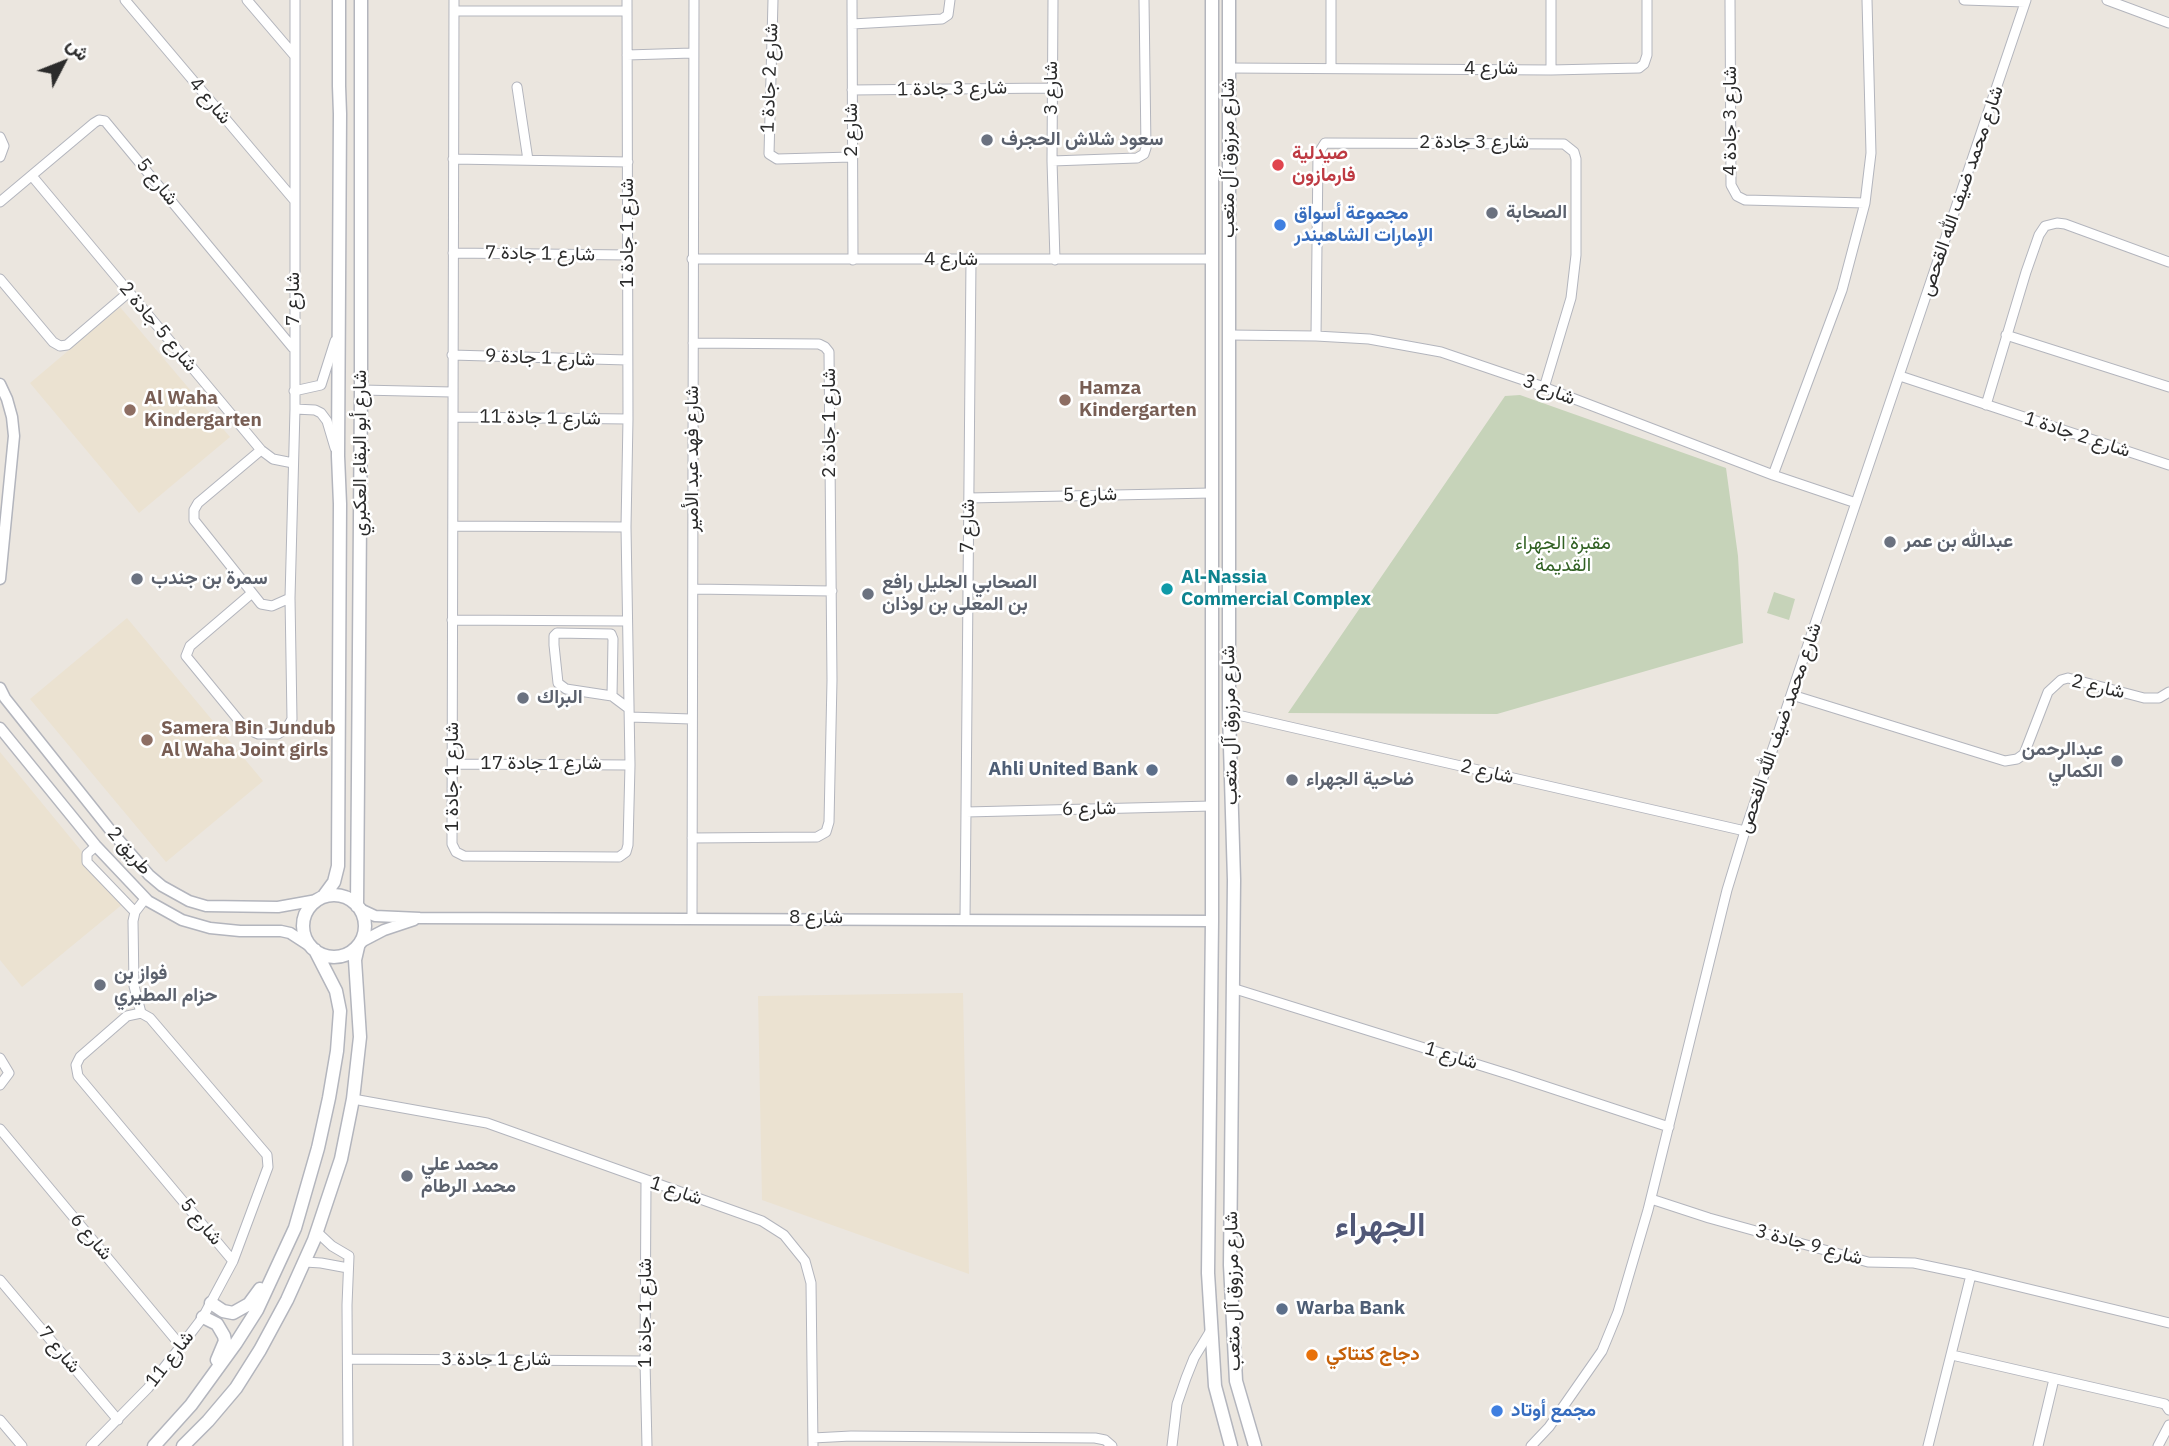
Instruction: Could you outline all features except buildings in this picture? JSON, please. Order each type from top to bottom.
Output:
[{"type":"main road","name":"شارع أبو البقاء العكبري","points":[[320,899],[334,882],[338,866],[341,114],[338,86],[339,0]]},
{"type":"main road","name":"شارع أبو البقاء العكبري","points":[[358,908],[361,0]]},
{"type":"main road","name":"شارع مرزوق آل متعب","points":[[1212,0],[1212,921],[1208,1219],[1215,1386],[1231,1446]]},
{"type":"main road","name":"شارع مرزوق آل متعب","points":[[1229,0],[1229,713],[1234,880],[1230,1265],[1236,1381],[1255,1446]]},
{"type":"main road","points":[[341,114],[349,112],[353,118],[354,215],[361,228]]},
{"type":"main road","points":[[1211,200],[1218,205],[1229,203]]},
{"type":"main road","points":[[1211,231],[1218,226],[1227,228],[1229,232]]},
{"type":"main road","points":[[340,504],[345,522],[346,608],[351,613],[359,610]]},
{"type":"main road","points":[[1210,589],[1217,595],[1229,591]]},
{"type":"main road","points":[[1211,619],[1222,615],[1229,620]]},
{"type":"main road","points":[[154,1446],[208,1383],[257,1310],[295,1228],[318,1148],[337,1051],[340,1011],[337,991],[305,938],[303,920],[320,899],[339,896],[347,898],[358,908],[365,925],[355,960],[360,1028],[353,1099],[341,1159],[305,1262],[267,1337],[236,1388],[208,1422],[183,1446]]},
{"type":"main road","points":[[312,948],[335,958],[345,956],[359,944]]},
{"type":"main road","points":[[211,1303],[223,1311],[233,1313],[243,1310],[280,1260]]},
{"type":"main road","points":[[203,1317],[217,1324],[225,1341],[208,1383]]},
{"type":"street","name":"شارع 4","points":[[125,0],[295,201]]},
{"type":"street","points":[[247,0],[294,55]]},
{"type":"street","name":"شارع 7","points":[[252,593],[190,646],[186,656],[239,723],[253,732],[267,735],[283,732],[292,719],[290,598],[295,409],[295,0]]},
{"type":"street","name":"شارع 1 جادة 1","points":[[454,0],[452,844],[456,852],[464,856],[619,857],[628,845],[630,765],[626,527],[627,0]]},
{"type":"street","name":"شارع فهد عبد الأمير","points":[[692,918],[694,0]]},
{"type":"street","name":"شارع 2 جادة 1","points":[[773,0],[769,154],[777,159],[852,157]]},
{"type":"street","name":"شارع 2","points":[[852,0],[853,260]]},
{"type":"street","points":[[852,24],[942,19],[948,15],[950,0]]},
{"type":"street","name":"شارع 3","points":[[1053,0],[1051,88],[1055,260]]},
{"type":"street","points":[[1052,162],[1137,158],[1144,154],[1144,0]]},
{"type":"street","points":[[1331,0],[1331,68]]},
{"type":"street","points":[[1551,0],[1551,70]]},
{"type":"street","name":"شارع 4","points":[[1229,68],[1639,68],[1644,64],[1647,55],[1647,0]]},
{"type":"street","name":"شارع 3 جادة 4","points":[[1730,0],[1731,186],[1737,196],[1745,200],[1865,203]]},
{"type":"street","points":[[1773,475],[1842,290],[1865,203],[1871,153],[1867,0]]},
{"type":"street","points":[[1964,0],[2026,1]]},
{"type":"street","points":[[2107,0],[2169,23]]},
{"type":"street","name":"شارع محمد ضيف الله القحص","points":[[1531,1446],[1549,1427],[1602,1350],[1618,1312],[1651,1199],[1727,890],[1745,831],[2026,1]]},
{"type":"street","points":[[454,11],[626,11]]},
{"type":"street","points":[[627,55],[692,53]]},
{"type":"street","points":[[517,87],[528,160]]},
{"type":"street","name":"شارع 3 جادة 1","points":[[852,90],[1051,88]]},
{"type":"street","name":"شارع 5","points":[[0,202],[94,123],[105,121],[293,348]]},
{"type":"street","points":[[0,137],[4,146],[0,157]]},
{"type":"street","name":"شارع 3 جادة 2","points":[[1316,335],[1318,154],[1322,146],[1329,142],[1564,144],[1574,152],[1576,159],[1576,255],[1571,298],[1544,388]]},
{"type":"street","points":[[453,159],[628,162]]},
{"type":"street","name":"شارع 5 جادة 2","points":[[32,176],[261,450],[273,459],[293,463]]},
{"type":"street","points":[[1986,405],[2006,335],[2039,235],[2045,226],[2065,224],[2169,262]]},
{"type":"street","name":"شارع 1 جادة 7","points":[[453,253],[628,255]]},
{"type":"street","name":"شارع 4","points":[[692,259],[1211,259]]},
{"type":"street","name":"شارع 7","points":[[964,919],[971,260]]},
{"type":"street","points":[[0,279],[53,342],[60,346],[68,345],[129,292]]},
{"type":"street","points":[[294,391],[321,385],[339,329]]},
{"type":"street","name":"شارع 3","points":[[1229,335],[1316,335],[1423,347],[1477,363],[1773,475],[1856,503]]},
{"type":"street","points":[[2006,335],[2169,387]]},
{"type":"street","name":"شارع 1 جادة 2","points":[[692,838],[817,837],[829,827],[832,591],[830,352],[819,344],[693,343]]},
{"type":"street","name":"شارع 1 جادة 9","points":[[452,355],[627,360]]},
{"type":"street","name":"شارع 2 جادة 1","points":[[1900,376],[2169,465]]},
{"type":"street","points":[[0,384],[12,417],[14,436],[0,579]]},
{"type":"street","points":[[361,390],[452,393]]},
{"type":"street","points":[[295,409],[321,413],[327,421],[338,456]]},
{"type":"street","name":"شارع 1 جادة 11","points":[[453,417],[628,419]]},
{"type":"street","points":[[261,450],[198,503],[194,516],[197,526],[261,604],[272,606],[290,598]]},
{"type":"street","name":"شارع 5","points":[[969,498],[1211,493]]},
{"type":"street","points":[[453,526],[626,527]]},
{"type":"street","points":[[693,589],[832,591]]},
{"type":"street","points":[[452,620],[627,621]]},
{"type":"street","points":[[612,696],[611,634],[557,633],[554,636],[554,645],[558,683],[566,689],[612,696],[629,712],[691,719]]},
{"type":"street","name":"شارع 2","points":[[1792,695],[2005,761],[2017,759],[2024,754],[2048,692],[2061,680],[2068,678],[2144,698],[2159,698],[2169,692]]},
{"type":"street","name":"طريق 2","points":[[0,688],[5,698],[111,831],[162,886],[189,901],[206,906],[278,907],[320,899]]},
{"type":"street","name":"شارع 2","points":[[1229,713],[1745,831]]},
{"type":"street","name":"طريق 2","points":[[0,727],[96,846],[145,899],[181,920],[201,926],[240,931],[281,931],[290,933],[312,948]]},
{"type":"street","points":[[13,744],[15,734],[20,730],[30,730]]},
{"type":"street","name":"شارع 1 جادة 17","points":[[453,764],[630,765]]},
{"type":"street","name":"شارع 6","points":[[966,812],[1212,806]]},
{"type":"street","points":[[111,831],[113,839],[108,846],[96,846],[87,854],[87,862],[135,912]]},
{"type":"street","points":[[141,1013],[134,986],[133,921],[135,912],[145,899]]},
{"type":"street","name":"شارع 8","points":[[358,908],[375,916],[420,918],[1212,921]]},
{"type":"street","name":"شارع 8","points":[[359,944],[384,930],[420,918]]},
{"type":"street","name":"شارع 1","points":[[1232,988],[1511,1074],[1669,1127]]},
{"type":"street","name":"شارع 5","points":[[141,1013],[150,1018],[267,1155],[268,1167],[233,1261],[78,1076],[76,1065],[80,1057],[127,1016],[141,1013]]},
{"type":"street","points":[[0,1058],[9,1073],[0,1085]]},
{"type":"street","name":"شارع 1","points":[[353,1099],[487,1123],[762,1221],[785,1234],[809,1270],[811,1283],[813,1442]]},
{"type":"street","name":"شارع 6","points":[[0,1129],[181,1346]]},
{"type":"street","name":"شارع 1 جادة 1","points":[[646,1180],[647,1446]]},
{"type":"street","name":"شارع 9 جادة 3","points":[[1651,1199],[1868,1262],[1913,1263],[2169,1323]]},
{"type":"street","points":[[317,1232],[349,1256],[348,1446]]},
{"type":"street","name":"شارع 11","points":[[91,1446],[148,1388],[181,1346],[203,1317],[233,1261]]},
{"type":"street","points":[[305,1262],[348,1268]]},
{"type":"street","points":[[1928,1446],[1971,1275]]},
{"type":"street","name":"شارع 7","points":[[0,1280],[118,1420]]},
{"type":"street","points":[[1172,1446],[1177,1404],[1194,1358],[1211,1331]]},
{"type":"street","points":[[1952,1355],[2165,1404],[2169,1410]]},
{"type":"street","name":"شارع 1 جادة 3","points":[[348,1359],[645,1361]]},
{"type":"street","points":[[2038,1446],[2054,1379]]},
{"type":"street","points":[[0,1420],[22,1446]]},
{"type":"street","points":[[2158,1446],[2169,1425]]},
{"type":"street","points":[[813,1442],[851,1436],[1095,1437],[1112,1446]]},
{"type":"shaded area","name":"Al Waha Kindergarten","points":[[120,307],[230,437],[139,513],[30,383]]},
{"type":"shaded area","name":"Samera Bin Jundub Al Waha Joint girls","points":[[127,618],[263,781],[166,862],[30,699]]},
{"type":"shaded area","points":[[0,752],[124,903],[22,987],[0,960]]},
{"type":"shaded area","points":[[963,993],[969,1274],[762,1200],[758,996]]},
{"type":"green space","name":"مقبرة الجهراء القديمة","points":[[1520,395],[1726,468],[1738,556],[1743,643],[1497,714],[1288,713],[1505,396]]},
{"type":"green space","points":[[1774,592],[1795,599],[1789,620],[1767,613]]},
{"type":"place","name":"سعود شلاش الحجرف","points":[[987,140]]},
{"type":"place","name":"صيدلية فارمازون","points":[[1278,165]]},
{"type":"place","name":"الصحابة","points":[[1492,213]]},
{"type":"place","name":"مجموعة أسواق الإمارات الشاهبندر","points":[[1280,225]]},
{"type":"place","name":"Hamza Kindergarten","points":[[1065,400]]},
{"type":"place","name":"Al Waha Kindergarten","points":[[130,410]]},
{"type":"place","name":"عبدالله بن عمر","points":[[1890,542]]},
{"type":"place","name":"سمرة بن جندب","points":[[137,579]]},
{"type":"place","name":"Al-Nassia Commercial Complex","points":[[1167,589]]},
{"type":"place","name":"الصحابي الجليل رافع بن المعلى بن لوذان","points":[[868,594]]},
{"type":"place","name":"البراك","points":[[523,698]]},
{"type":"place","name":"Samera Bin Jundub Al Waha Joint girls","points":[[147,740]]},
{"type":"place","name":"عبدالرحمن الكمالي","points":[[2117,761]]},
{"type":"place","name":"Ahli United Bank","points":[[1152,770]]},
{"type":"place","name":"ضاحية الجهراء","points":[[1292,780]]},
{"type":"place","name":"فواز بن حزام المطيري","points":[[100,985]]},
{"type":"place","name":"محمد علي محمد الرطام","points":[[407,1176]]},
{"type":"place","name":"Warba Bank","points":[[1282,1309]]},
{"type":"place","name":"دجاج كنتاكي","points":[[1312,1355]]},
{"type":"place","name":"مجمع أوتاد","points":[[1497,1411]]},
{"type":"district","name":"الجهراء","points":[[1380,1226]]}]
